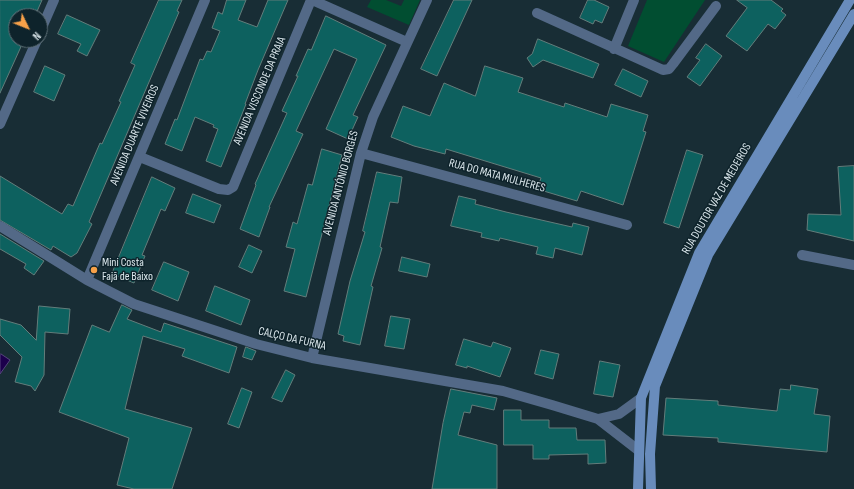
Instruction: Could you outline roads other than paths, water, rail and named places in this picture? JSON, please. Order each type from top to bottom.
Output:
[{"type":"street","points":[[48,14],[54,0]]},
{"type":"street","name":"AVENIDA DUARTE VIVEIROS","points":[[87,280],[205,0]]},
{"type":"street","points":[[312,0],[407,42]]},
{"type":"street","name":"AVENIDA VISCONDE DA PRAIA","points":[[140,157],[219,189],[228,190],[233,187],[312,0]]},
{"type":"street","name":"AVENIDA ANTÓNIO BORGES","points":[[312,358],[360,153],[373,117],[427,0]]},
{"type":"street","points":[[614,49],[634,0]]},
{"type":"street","name":"RUA DOUTOR VAZ DE MEDEIROS","points":[[638,450],[641,398],[700,253],[850,0]]},
{"type":"street","points":[[537,13],[654,68],[663,70],[669,69],[716,6]]},
{"type":"street","name":"RUA DOUTOR VAZ DE MEDEIROS","points":[[651,489],[650,454],[655,386],[708,255],[854,14]]},
{"type":"street","points":[[0,124],[33,48]]},
{"type":"street","name":"RUA DO MATA MULHERES","points":[[360,153],[627,225]]},
{"type":"street","name":"CALÇO DA FURNA","points":[[0,226],[87,280],[134,304],[235,338],[312,358],[503,391],[598,419],[638,450]]},
{"type":"street","points":[[802,255],[854,265]]},
{"type":"street","name":"CALÇO DA FURNA","points":[[598,419],[619,414],[641,398]]},
{"type":"street","points":[[638,450],[638,489]]},
{"type":"place","name":"Mini Costa Fajã de Baixo","points":[[94,270]]}]
